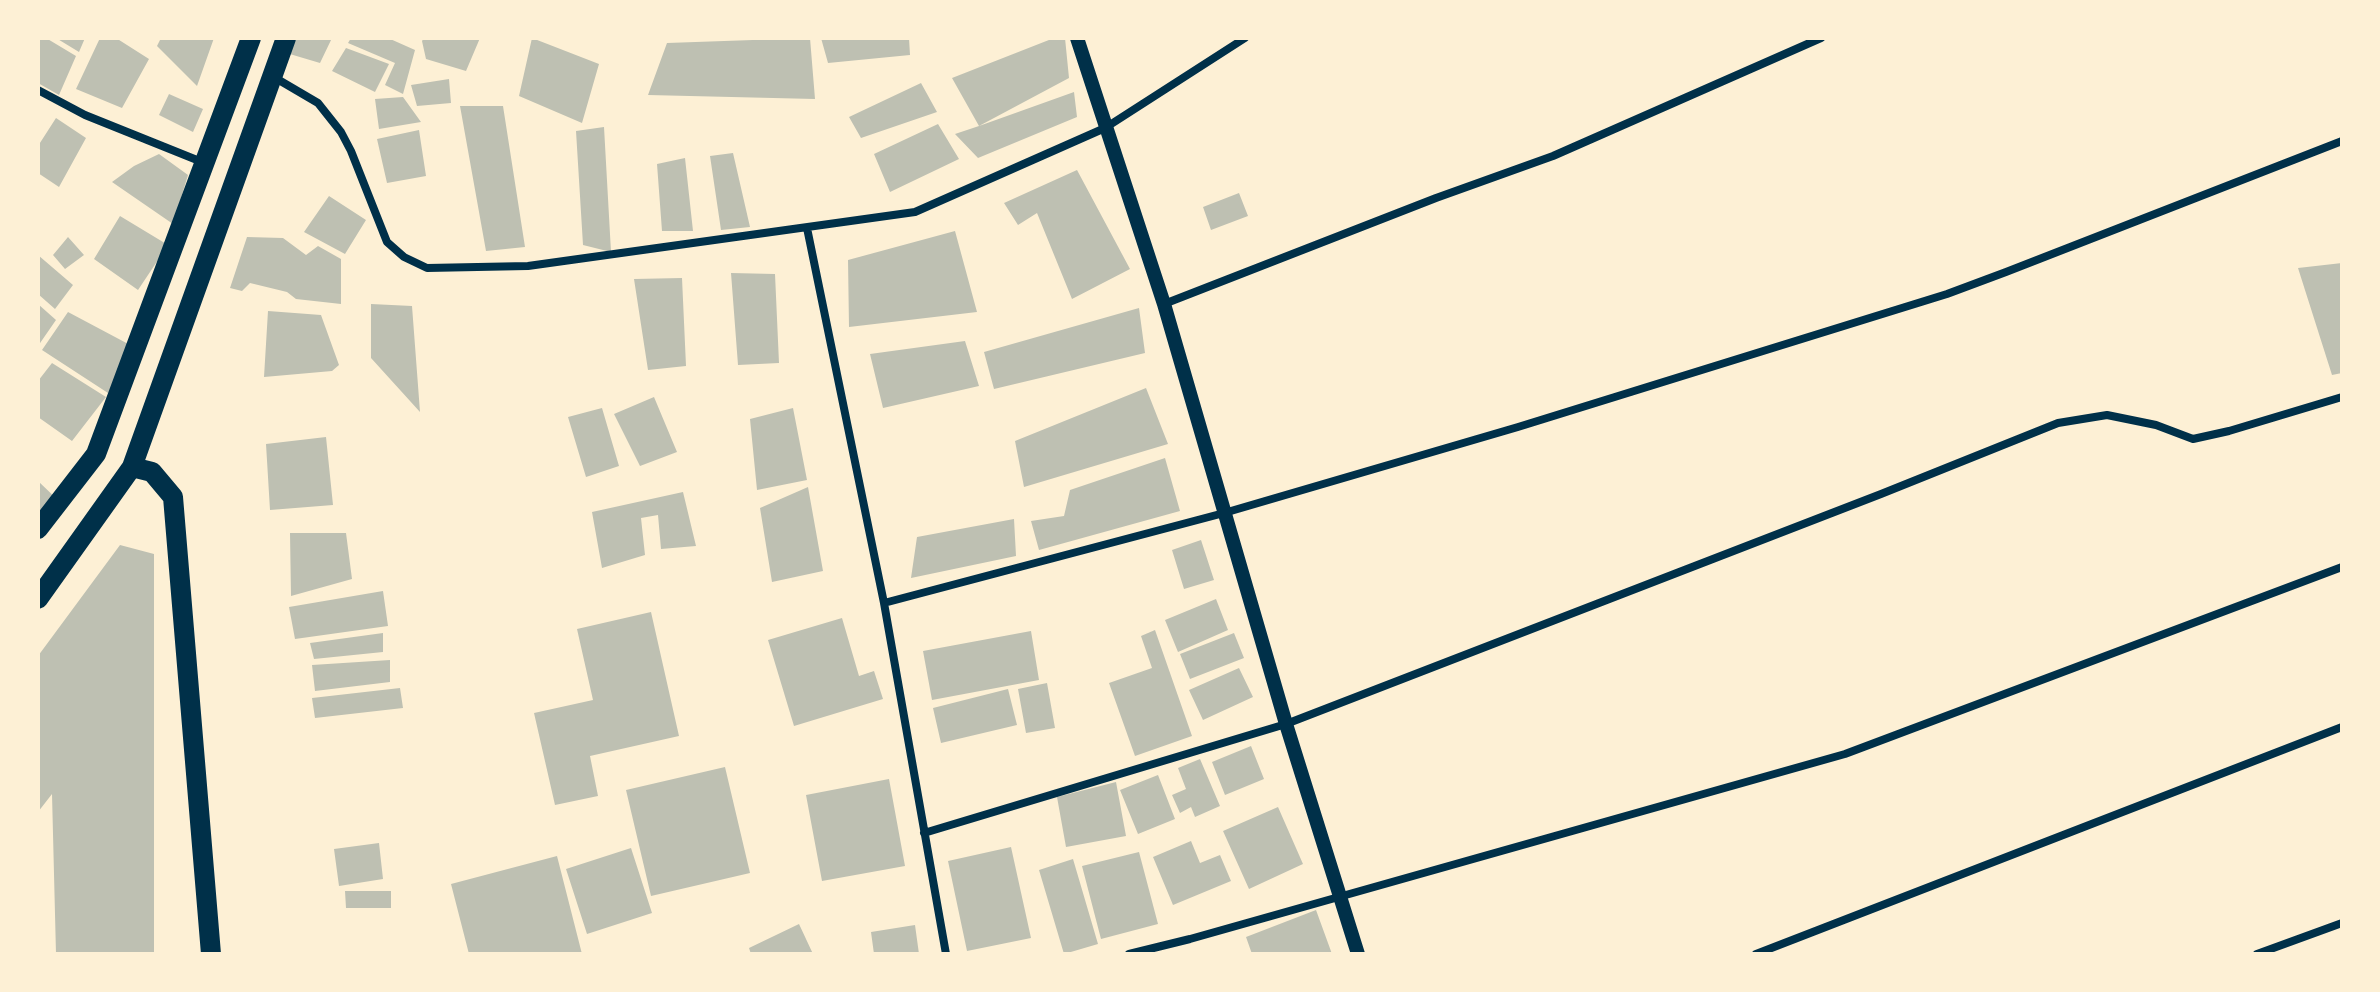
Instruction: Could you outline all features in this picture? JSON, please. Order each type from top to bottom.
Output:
[{"type":"main road","points":[[38,529],[96,454],[251,38]]},
{"type":"main road","points":[[38,599],[132,467],[286,38]]},
{"type":"main road","points":[[132,467],[152,472],[173,497],[211,954]]},
{"type":"street","points":[[1077,38],[1164,304],[1286,724],[1358,954]]},
{"type":"street","points":[[271,75],[318,103],[341,132],[387,242],[404,257],[427,268],[528,266],[915,212],[1105,128],[1245,38]]},
{"type":"street","points":[[1164,304],[1553,156],[1821,38]]},
{"type":"street","points":[[38,90],[85,115],[204,163]]},
{"type":"street","points":[[884,603],[1224,513],[1518,427],[1947,294],[2342,141]]},
{"type":"street","points":[[807,228],[884,603],[946,954]]},
{"type":"street","points":[[924,833],[1286,724],[2058,423],[2107,415],[2156,425],[2193,439],[2342,397]]},
{"type":"street","points":[[1129,954],[1845,754],[2342,567]]},
{"type":"street","points":[[1756,954],[2342,727]]},
{"type":"street","points":[[2257,954],[2342,923]]},
{"type":"building","points":[[38,38],[46,38],[76,56],[59,95],[38,83]]},
{"type":"building","points":[[56,38],[85,38],[79,52]]},
{"type":"building","points":[[100,38],[116,38],[149,59],[122,108],[76,89]]},
{"type":"building","points":[[161,38],[214,38],[197,86],[157,46]]},
{"type":"building","points":[[289,38],[332,38],[320,63],[283,52]]},
{"type":"building","points":[[351,38],[388,38],[415,50],[403,94],[385,85],[395,63],[348,43]]},
{"type":"building","points":[[424,38],[480,38],[466,71],[426,59]]},
{"type":"building","points":[[532,38],[599,64],[582,123],[519,96]]},
{"type":"building","points":[[810,38],[815,99],[648,95],[667,43]]},
{"type":"building","points":[[821,38],[909,38],[910,55],[828,63]]},
{"type":"building","points":[[1054,38],[1065,38],[1069,78],[979,126],[952,78]]},
{"type":"building","points":[[346,48],[389,64],[375,92],[332,71]]},
{"type":"building","points":[[449,79],[451,103],[417,106],[411,85]]},
{"type":"building","points":[[921,83],[937,112],[861,138],[849,117]]},
{"type":"building","points":[[1074,92],[1077,117],[978,158],[955,134]]},
{"type":"building","points":[[169,94],[203,109],[193,132],[159,115]]},
{"type":"building","points":[[403,97],[421,122],[379,129],[375,99]]},
{"type":"building","points":[[460,106],[503,106],[525,247],[486,251]]},
{"type":"building","points":[[56,118],[86,138],[59,187],[38,173],[38,146]]},
{"type":"building","points":[[938,124],[959,159],[890,192],[874,154]]},
{"type":"building","points":[[604,127],[611,252],[583,245],[576,131]]},
{"type":"building","points":[[419,130],[426,176],[387,183],[377,139]]},
{"type":"building","points":[[733,153],[750,227],[721,230],[710,156]]},
{"type":"building","points":[[159,154],[188,175],[173,224],[112,182],[134,166]]},
{"type":"building","points":[[685,158],[693,231],[662,231],[657,164]]},
{"type":"building","points":[[1077,170],[1130,269],[1072,299],[1037,213],[1018,225],[1004,203]]},
{"type":"building","points":[[1239,193],[1248,216],[1211,230],[1203,207]]},
{"type":"building","points":[[329,196],[366,220],[345,254],[304,232]]},
{"type":"building","points":[[120,216],[168,245],[138,290],[94,259]]},
{"type":"building","points":[[955,231],[977,312],[849,327],[848,260]]},
{"type":"building","points":[[68,237],[84,255],[65,269],[53,255]]},
{"type":"building","points":[[247,237],[283,238],[306,255],[318,246],[341,259],[341,304],[296,299],[287,292],[250,283],[242,291],[230,288]]},
{"type":"building","points":[[38,255],[73,285],[55,309],[38,294]]},
{"type":"building","points":[[2342,263],[2342,373],[2332,375],[2298,268]]},
{"type":"building","points":[[731,273],[775,274],[779,363],[738,365]]},
{"type":"building","points":[[682,278],[686,366],[648,370],[634,279]]},
{"type":"building","points":[[38,304],[56,320],[38,346]]},
{"type":"building","points":[[371,304],[412,306],[420,412],[371,358]]},
{"type":"building","points":[[1139,308],[1145,353],[994,389],[984,352]]},
{"type":"building","points":[[268,311],[321,315],[339,365],[332,371],[264,377]]},
{"type":"building","points":[[68,312],[132,346],[108,393],[42,350]]},
{"type":"building","points":[[965,341],[979,386],[883,408],[870,354]]},
{"type":"building","points":[[52,363],[106,397],[72,441],[38,417],[38,381]]},
{"type":"building","points":[[1146,388],[1168,444],[1024,487],[1015,441]]},
{"type":"building","points":[[654,397],[677,452],[640,466],[614,414]]},
{"type":"building","points":[[602,408],[619,466],[586,477],[568,417]]},
{"type":"building","points":[[793,408],[807,480],[757,490],[750,419]]},
{"type":"building","points":[[326,437],[333,505],[270,510],[266,444]]},
{"type":"building","points":[[1165,458],[1180,511],[1039,550],[1031,521],[1064,516],[1070,490]]},
{"type":"building","points":[[38,481],[61,503],[38,523]]},
{"type":"building","points":[[808,487],[823,571],[772,582],[760,508]]},
{"type":"building","points":[[683,492],[696,546],[661,549],[658,515],[641,518],[645,555],[602,568],[592,512]]},
{"type":"building","points":[[1014,519],[1016,556],[911,578],[917,537]]},
{"type":"building","points":[[290,533],[346,533],[352,579],[291,596]]},
{"type":"building","points":[[1201,540],[1214,580],[1184,589],[1172,550]]},
{"type":"building","points":[[120,545],[154,554],[154,954],[56,954],[52,794],[38,812],[38,656]]},
{"type":"building","points":[[383,591],[388,626],[295,639],[289,607]]},
{"type":"building","points":[[1216,599],[1228,630],[1178,652],[1165,620]]},
{"type":"building","points":[[651,612],[679,736],[590,756],[598,796],[555,805],[534,713],[593,700],[577,629]]},
{"type":"building","points":[[842,618],[859,676],[874,671],[883,699],[794,726],[768,640]]},
{"type":"building","points":[[1155,630],[1192,736],[1135,756],[1109,683],[1152,668],[1141,636]]},
{"type":"building","points":[[1031,631],[1039,680],[932,700],[923,651]]},
{"type":"building","points":[[383,633],[383,652],[314,659],[310,643]]},
{"type":"building","points":[[1234,633],[1244,658],[1190,679],[1180,654]]},
{"type":"building","points":[[390,660],[390,682],[315,691],[312,665]]},
{"type":"building","points":[[1239,668],[1253,697],[1203,720],[1189,690]]},
{"type":"building","points":[[1047,683],[1055,728],[1026,733],[1018,689]]},
{"type":"building","points":[[400,688],[403,708],[315,718],[312,698]]},
{"type":"building","points":[[1008,689],[1017,725],[941,743],[933,708]]},
{"type":"building","points":[[1251,746],[1264,779],[1225,795],[1212,762]]},
{"type":"building","points":[[1200,759],[1220,806],[1195,817],[1191,807],[1180,813],[1172,795],[1186,789],[1178,768]]},
{"type":"building","points":[[725,767],[750,873],[651,896],[626,790]]},
{"type":"building","points":[[1158,775],[1175,819],[1138,834],[1120,790]]},
{"type":"building","points":[[889,779],[905,866],[822,881],[806,795]]},
{"type":"building","points":[[1116,782],[1126,836],[1066,847],[1057,797]]},
{"type":"building","points":[[1278,807],[1303,864],[1249,889],[1223,831]]},
{"type":"building","points":[[1191,841],[1200,863],[1220,855],[1231,881],[1173,905],[1153,857]]},
{"type":"building","points":[[379,843],[383,879],[339,886],[334,849]]},
{"type":"building","points":[[1011,847],[1031,938],[967,951],[948,861]]},
{"type":"building","points":[[631,848],[652,913],[587,934],[566,869]]},
{"type":"building","points":[[1139,852],[1158,924],[1101,939],[1082,866]]},
{"type":"building","points":[[557,856],[582,954],[469,954],[451,884]]},
{"type":"building","points":[[1073,859],[1098,944],[1064,954],[1039,870]]},
{"type":"building","points":[[345,891],[391,891],[391,908],[346,908]]},
{"type":"building","points":[[1316,910],[1332,954],[1252,954],[1246,937]]},
{"type":"building","points":[[799,924],[813,954],[751,954],[749,948]]},
{"type":"building","points":[[915,925],[919,954],[874,954],[871,932]]}]
